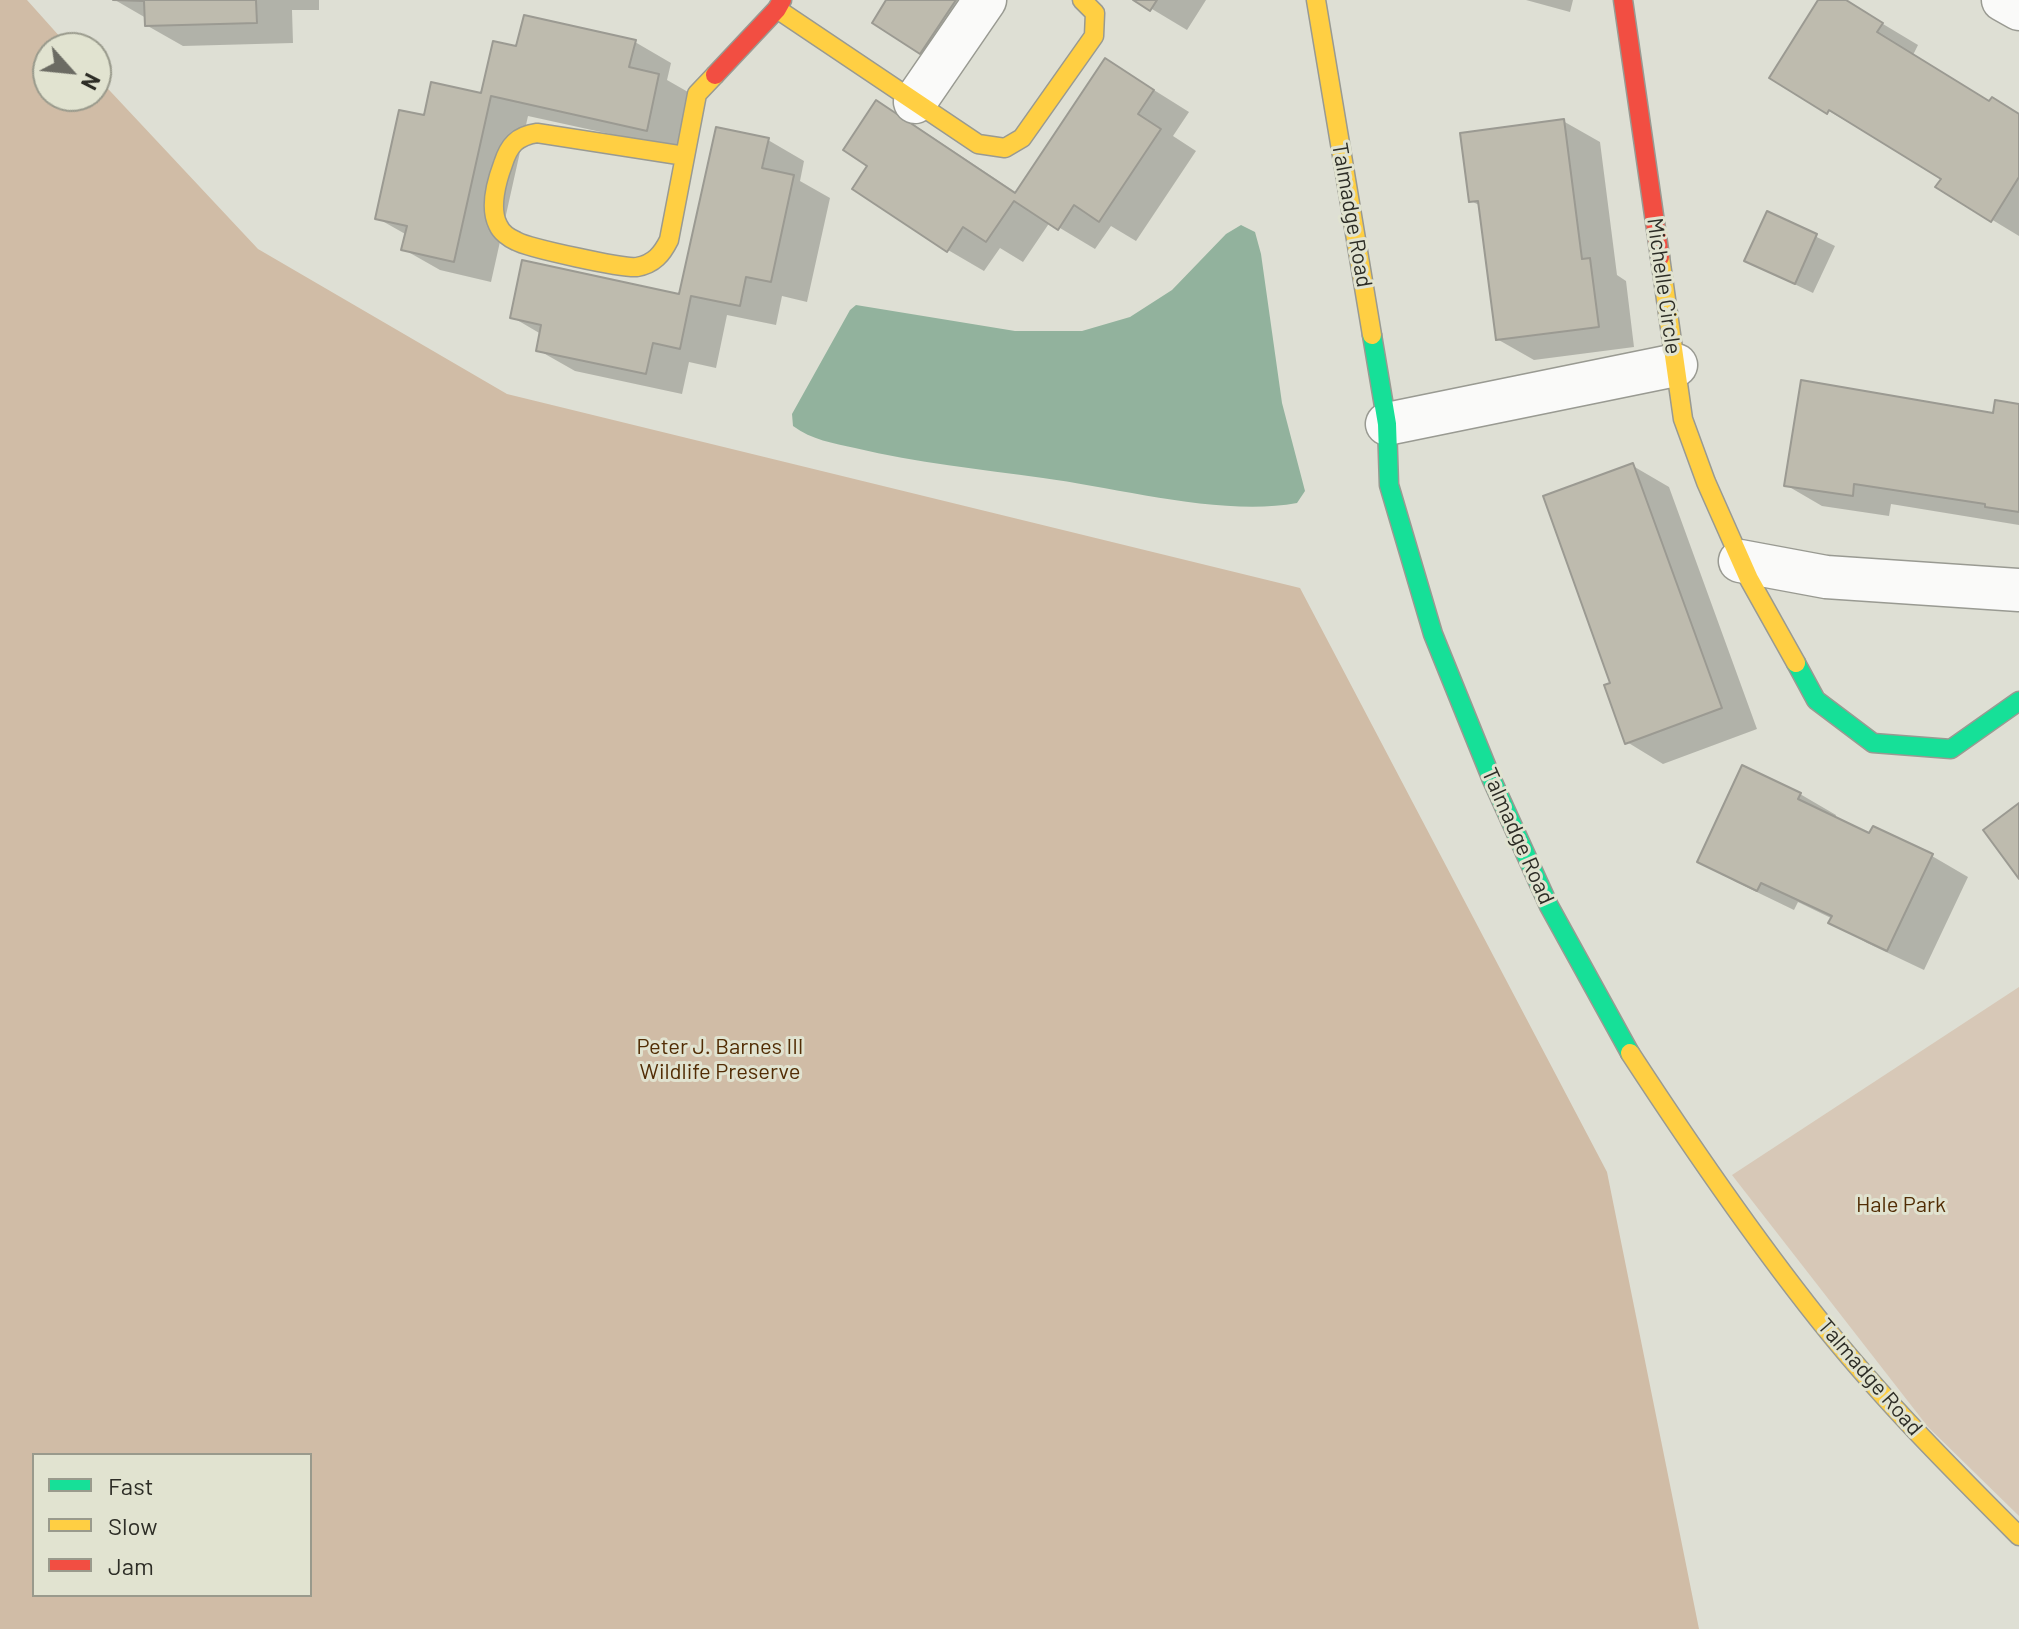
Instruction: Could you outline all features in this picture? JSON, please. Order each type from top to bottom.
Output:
[{"type":"street","points":[[915,102],[985,0]]},
{"type":"street","points":[[685,156],[537,133],[524,135],[514,141],[501,167],[496,223],[518,243],[632,268],[649,266],[662,255],[669,240],[697,94],[780,4],[978,144],[1005,148],[1022,138],[1094,36],[1095,13],[1082,0]]},
{"type":"street","name":"Talmadge Road","points":[[1316,0],[1387,424],[1389,485],[1433,634],[1492,780],[1549,906],[1631,1054],[1720,1187],[1828,1331],[1918,1434],[2019,1536]]},
{"type":"street","name":"Michelle Circle","points":[[1623,0],[1683,419],[1740,561],[1816,700],[1873,743],[1951,749],[2019,701]]},
{"type":"street","points":[[2003,0],[2019,9]]},
{"type":"street","points":[[1387,424],[1676,365]]},
{"type":"street","points":[[1740,561],[1826,577],[2019,590]]},
{"type":"green space","name":"Peter J. Barnes III Wildlife Preserve","points":[[0,0],[27,0],[56,32],[32,32],[32,112],[112,112],[112,93],[258,249],[507,394],[1300,588],[1607,1172],[1699,1629],[0,1629]]},
{"type":"green space","name":"Hale Park","points":[[2019,987],[2019,1516],[1928,1427],[1732,1175]]},
{"type":"shaded area","points":[[1241,225],[1255,232],[1261,254],[1282,403],[1305,491],[1297,503],[1237,506],[1171,500],[878,453],[823,440],[793,426],[792,414],[850,310],[856,305],[1015,331],[1082,331],[1130,317],[1172,290],[1226,234]]},
{"type":"building","points":[[113,0],[256,0],[257,23],[145,26],[144,1]]},
{"type":"building","points":[[886,0],[956,0],[920,54],[872,23]]},
{"type":"building","points":[[1133,0],[1157,0],[1150,11]]},
{"type":"building","points":[[1818,0],[1846,0],[1883,23],[1877,32],[1989,101],[1992,97],[2019,114],[2019,177],[1991,222],[1935,187],[1941,179],[1829,110],[1827,114],[1769,78]]},
{"type":"building","points":[[524,15],[636,40],[629,67],[659,74],[647,131],[491,96],[454,262],[401,250],[407,226],[375,219],[399,110],[424,115],[431,82],[481,93],[493,41],[516,46]]},
{"type":"building","points":[[1105,58],[1154,90],[1138,114],[1161,129],[1099,222],[1074,205],[1058,230],[1014,201],[986,242],[963,227],[947,252],[852,189],[867,166],[843,150],[876,100],[1015,193]]},
{"type":"building","points":[[1564,119],[1582,259],[1590,258],[1599,327],[1496,340],[1478,201],[1469,202],[1460,133]]},
{"type":"building","points":[[716,127],[769,138],[762,168],[794,175],[771,282],[746,277],[740,306],[691,296],[680,349],[653,343],[646,374],[536,351],[541,325],[510,318],[522,260],[679,294]]},
{"type":"building","points":[[1767,211],[1817,234],[1795,284],[1744,261]]},
{"type":"building","points":[[1801,380],[1993,413],[1995,400],[2019,404],[2019,512],[1854,484],[1853,496],[1784,486]]},
{"type":"building","points":[[1633,463],[1722,708],[1625,744],[1604,685],[1610,683],[1543,496]]},
{"type":"building","points":[[1742,765],[1801,793],[1798,799],[1869,833],[1873,826],[1933,854],[1887,951],[1828,923],[1832,916],[1761,883],[1757,891],[1697,862]]},
{"type":"building","points":[[2019,803],[2019,879],[1983,830]]},
{"type":"traffic: fast","points":[[1372,335],[1387,424],[1389,485],[1433,634],[1492,780],[1549,906],[1630,1053]]},
{"type":"traffic: fast","points":[[1796,663],[1816,700],[1873,743],[1951,749],[2019,701]]},
{"type":"traffic: slow","points":[[777,9],[978,144],[1005,148],[1022,138],[1094,36],[1095,13],[1082,0]]},
{"type":"traffic: slow","points":[[1316,0],[1372,335]]},
{"type":"traffic: slow","points":[[685,156],[530,134],[515,142],[505,157],[495,194],[495,218],[499,228],[513,240],[538,248],[629,267],[643,266],[653,261],[669,240],[697,94],[715,75]]},
{"type":"traffic: slow","points":[[1660,257],[1683,419],[1706,482],[1749,579],[1796,663]]},
{"type":"traffic: slow","points":[[1630,1053],[1726,1195],[1828,1331],[1897,1411],[2019,1536]]},
{"type":"traffic: jam","points":[[715,75],[782,0]]},
{"type":"traffic: jam","points":[[1623,0],[1660,257]]}]
